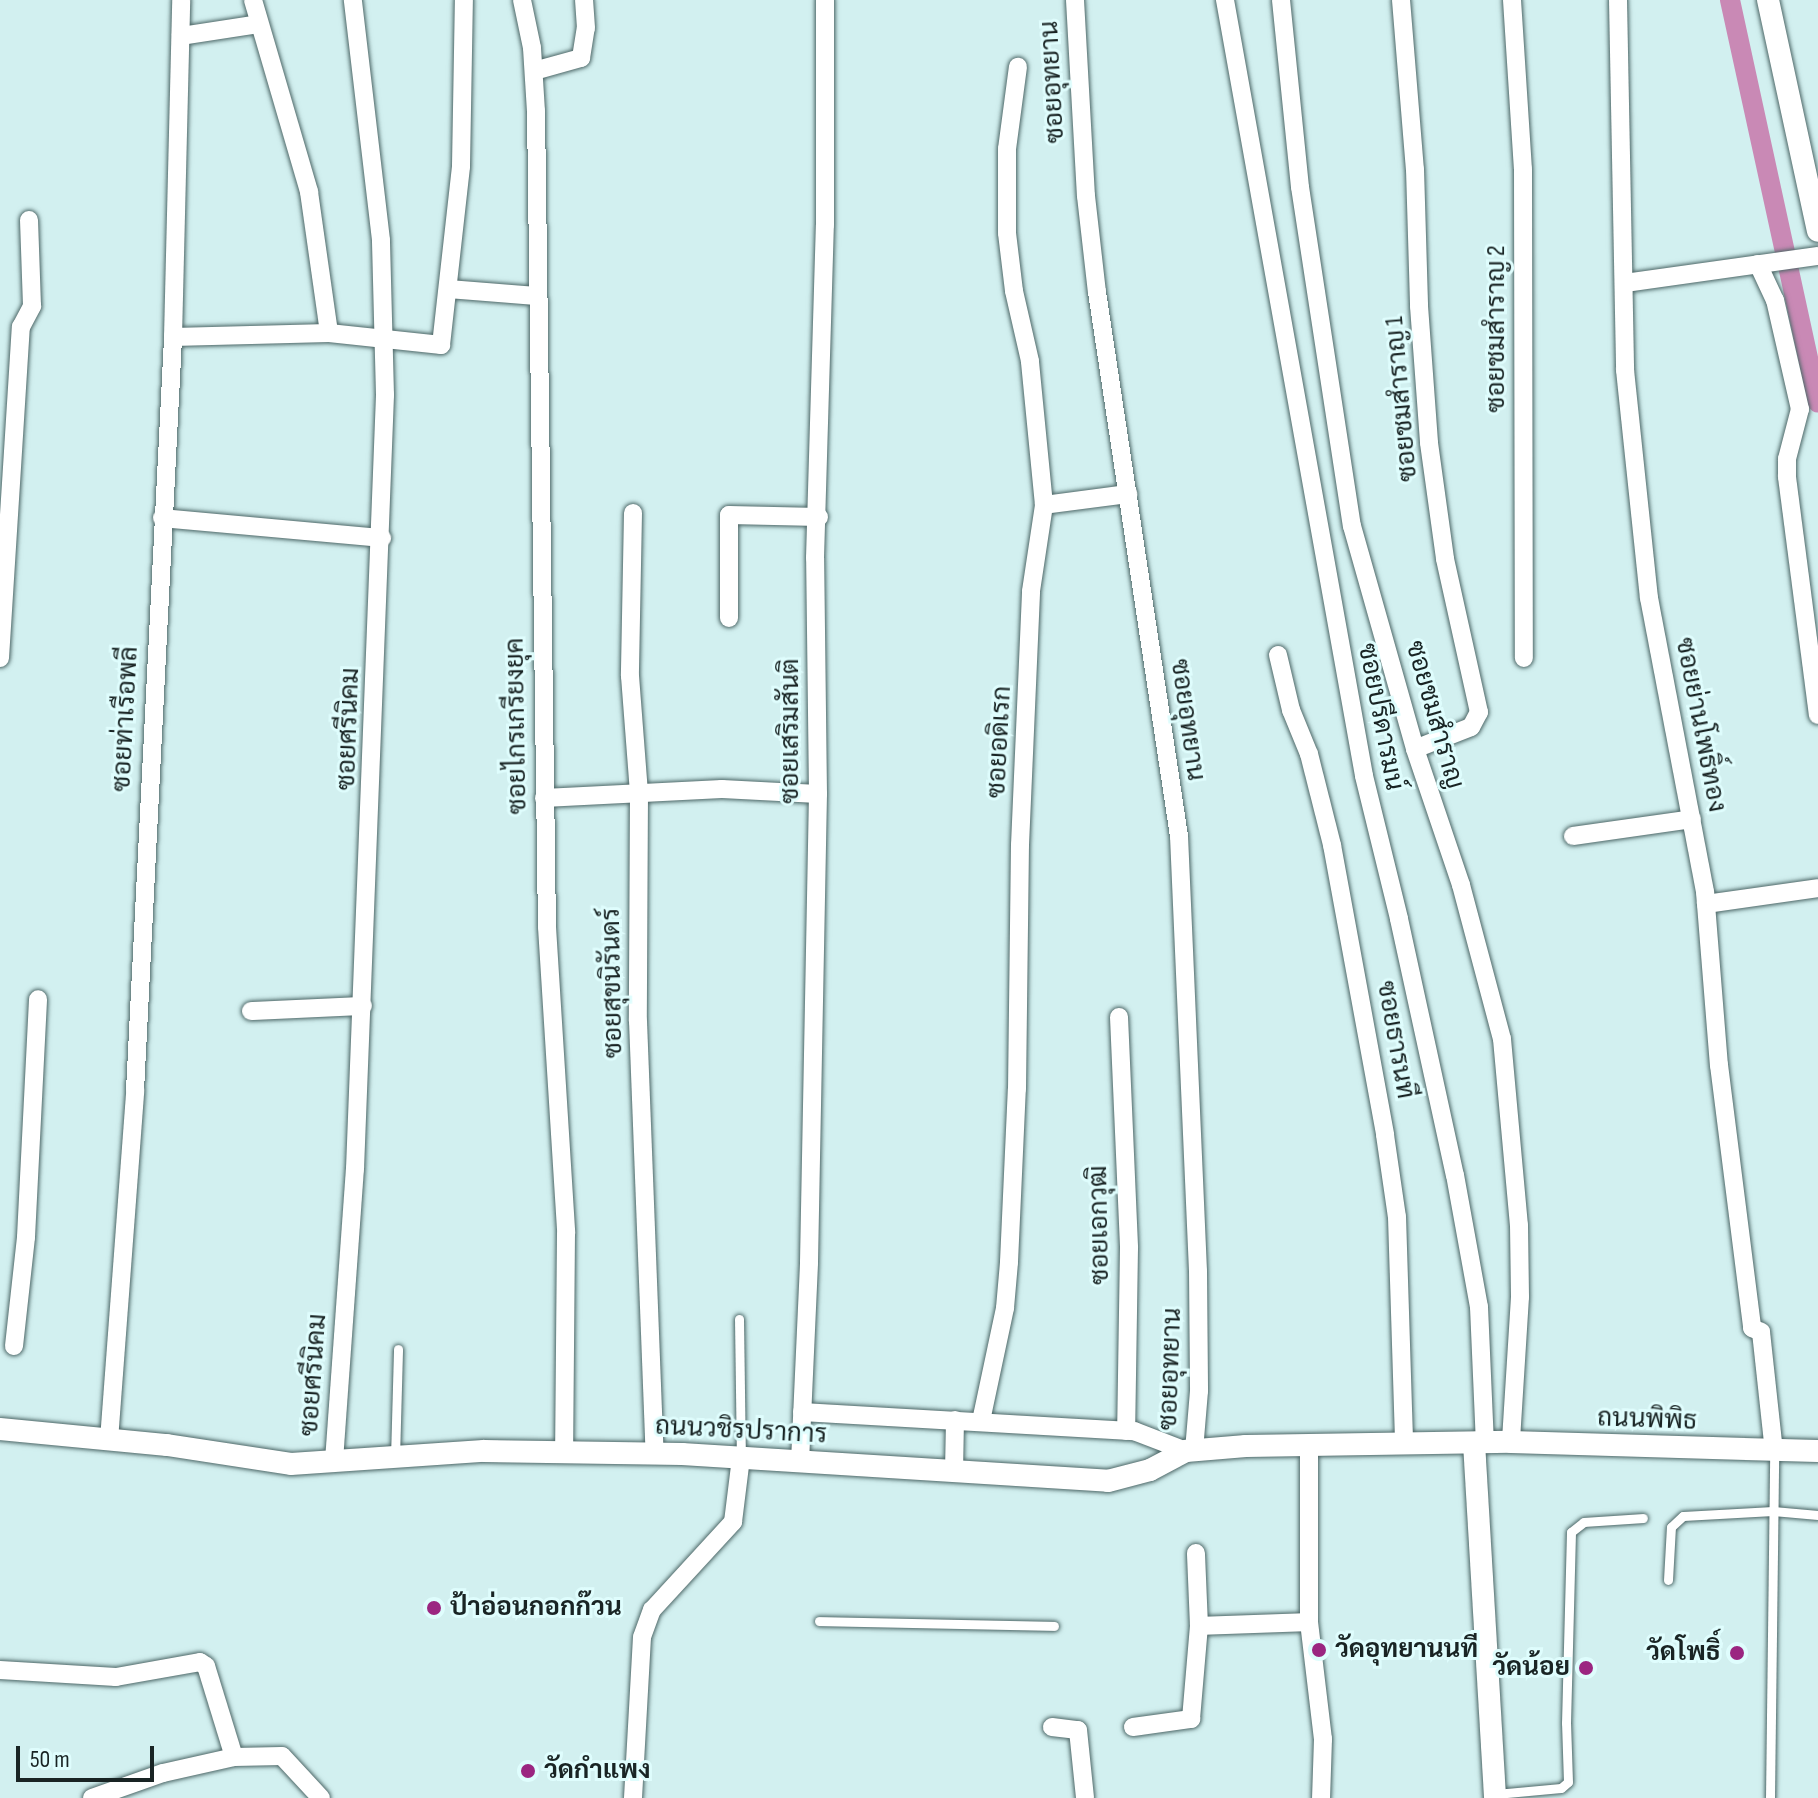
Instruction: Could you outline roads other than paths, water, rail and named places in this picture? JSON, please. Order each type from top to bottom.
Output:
[{"type":"street","name":"ซอยท่าเรือพลี","points":[[109,1440],[135,1091],[173,337],[181,0]]},
{"type":"street","points":[[253,0],[309,192],[329,333]]},
{"type":"street","name":"ซอยศรีนิคม","points":[[334,1461],[363,1006],[382,538],[386,340],[381,240],[353,0]]},
{"type":"street","points":[[173,337],[329,333],[441,345],[461,166],[464,0]]},
{"type":"street","name":"ซอยไกรเกรียงยุค","points":[[522,0],[534,71],[544,798],[551,1033],[563,1156],[566,1233],[564,1452]]},
{"type":"street","points":[[534,71],[581,58],[586,28],[584,0]]},
{"type":"street","name":"ซอยเสริมสันติ","points":[[800,1462],[809,1262],[818,794],[815,558],[819,517],[825,0]]},
{"type":"street","name":"ซอยอุทยาน","points":[[1075,0],[1086,196],[1179,836],[1200,1343],[1190,1450]]},
{"type":"street","name":"ซอยปรีดารมน์","points":[[1225,0],[1364,776],[1399,919],[1474,1278],[1484,1374],[1480,1443]]},
{"type":"street","name":"ซอยชมสำราญ","points":[[1281,0],[1300,187],[1352,526],[1415,749],[1461,885],[1502,1039],[1519,1225],[1520,1297],[1511,1442]]},
{"type":"street","name":"ซอยชมสำราญ 1","points":[[1401,0],[1415,169],[1419,306],[1429,443],[1445,559],[1479,712],[1471,727],[1415,749]]},
{"type":"street","name":"ซอยชมสำราญ 2","points":[[1512,0],[1523,169],[1524,658]]},
{"type":"street","name":"ซอยย่านโพธิ์ทอง","points":[[1618,0],[1625,370],[1649,598],[1706,904],[1721,1080],[1752,1328],[1761,1332],[1774,1452]]},
{"type":"street","points":[[1768,0],[1812,179],[1818,231]]},
{"type":"street","points":[[181,36],[259,24]]},
{"type":"street","name":"ซอยอดิเรก","points":[[981,1421],[1005,1308],[1009,1262],[1017,1089],[1020,845],[1031,591],[1044,505],[1030,361],[1014,291],[1007,233],[1007,149],[1018,67]]},
{"type":"street","points":[[0,658],[21,327],[32,306],[29,220]]},
{"type":"street","points":[[1625,283],[1818,256]]},
{"type":"street","points":[[1762,263],[1775,300],[1800,409],[1787,459],[1787,477],[1818,715]]},
{"type":"street","points":[[448,289],[537,296]]},
{"type":"street","points":[[1044,505],[1128,494]]},
{"type":"street","name":"ซอยสุขนิรันดร์","points":[[633,513],[630,676],[639,793],[638,1021],[655,1454]]},
{"type":"street","points":[[729,618],[729,515],[819,517]]},
{"type":"street","points":[[162,518],[382,538]]},
{"type":"street","name":"ซอยธารนที","points":[[1278,655],[1291,710],[1309,754],[1332,845],[1385,1135],[1397,1217],[1404,1444]]},
{"type":"street","points":[[544,798],[722,789],[818,794]]},
{"type":"street","points":[[1573,836],[1692,819]]},
{"type":"street","points":[[1706,904],[1818,888]]},
{"type":"street","points":[[14,1346],[26,1237],[38,999]]},
{"type":"street","points":[[251,1011],[363,1006]]},
{"type":"street","name":"ซอยเอกวุฒิ","points":[[1119,1017],[1129,1248],[1126,1431]]},
{"type":"street","points":[[802,1412],[1126,1431],[1190,1450]]},
{"type":"street","points":[[954,1472],[955,1420]]},
{"type":"street","name":"ถนนวชิรปราการ","points":[[0,1429],[291,1464],[484,1451],[564,1452],[741,1458],[1108,1481],[1150,1470],[1190,1450],[1309,1444],[1480,1443]]},
{"type":"street","points":[[1480,1443],[1495,1796]]},
{"type":"street","name":"ถนนพิพิธ","points":[[1480,1443],[1818,1451]]},
{"type":"street","points":[[1309,1444],[1309,1622],[1323,1739],[1325,1796]]},
{"type":"street","points":[[633,1798],[642,1637],[652,1610],[733,1522],[741,1458]]},
{"type":"street","points":[[1133,1727],[1191,1719],[1199,1626],[1196,1553]]},
{"type":"street","points":[[1199,1626],[1309,1622]]},
{"type":"street","points":[[0,1670],[116,1677],[200,1662],[206,1666],[234,1757]]},
{"type":"street","points":[[1052,1727],[1078,1730],[1085,1798]]},
{"type":"street","points":[[92,1798],[163,1773],[234,1757],[282,1756],[321,1798]]},
{"type":"lane","points":[[739,1319],[741,1458]]},
{"type":"lane","points":[[395,1458],[398,1349]]},
{"type":"lane","points":[[1770,1798],[1774,1452]]},
{"type":"lane","points":[[1668,1580],[1671,1527],[1683,1516],[1773,1511],[1818,1515]]},
{"type":"lane","points":[[1495,1796],[1561,1788],[1568,1782],[1566,1723],[1571,1532],[1584,1522],[1643,1518]]},
{"type":"lane","points":[[819,1621],[1054,1626]]},
{"type":"waterway","points":[[1730,0],[1818,403]]},
{"type":"place","name":"ป้าอ่อนกอกก๊วน","points":[[434,1608]]},
{"type":"place","name":"วัดอุทยานนที","points":[[1319,1650]]},
{"type":"place","name":"วัดโพธิ์","points":[[1737,1653]]},
{"type":"place","name":"วัดน้อย","points":[[1586,1668]]},
{"type":"place","name":"วัดกำแพง","points":[[528,1771]]}]
